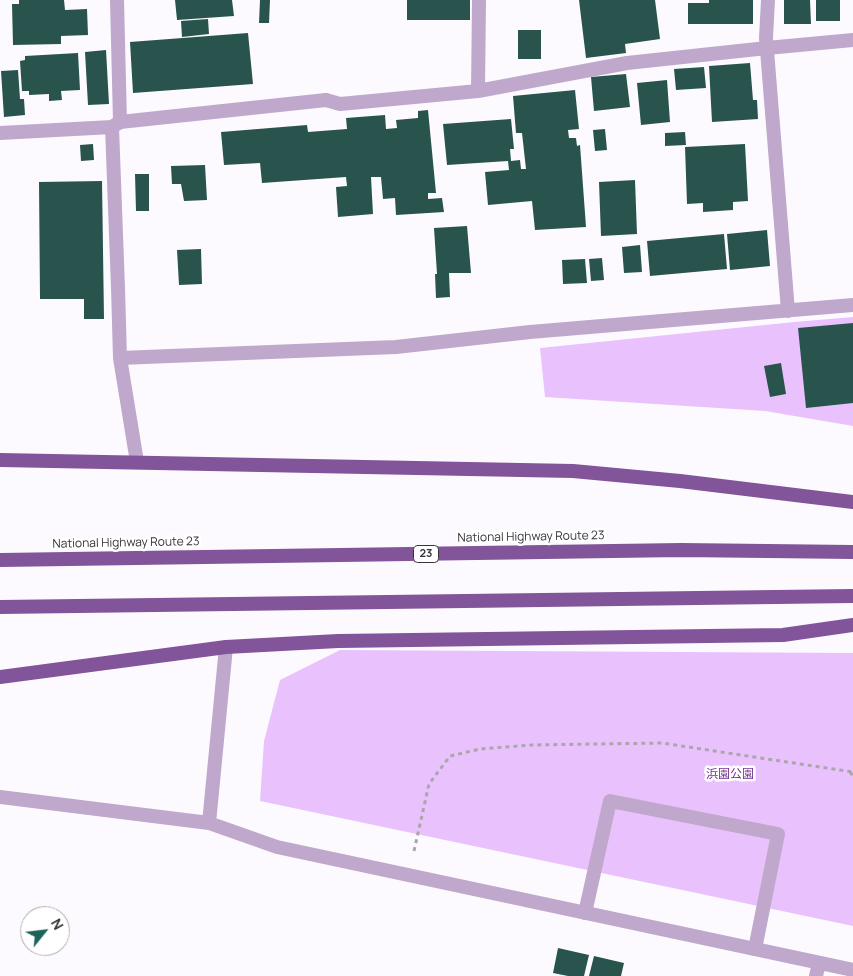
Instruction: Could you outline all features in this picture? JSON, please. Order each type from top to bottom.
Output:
[{"type":"highway","points":[[0,460],[573,471],[680,481],[853,502]]},
{"type":"highway","name":"National Highway Route 23","points":[[0,560],[681,550],[853,552]]},
{"type":"highway","points":[[0,607],[853,596]]},
{"type":"highway","points":[[0,677],[226,647],[338,641],[783,634],[853,625]]},
{"type":"street","points":[[117,0],[116,124],[120,358],[137,462]]},
{"type":"street","points":[[478,91],[479,0]]},
{"type":"street","points":[[768,0],[766,38],[788,311]]},
{"type":"street","points":[[0,133],[116,124],[326,100],[340,104],[478,91],[627,63],[853,40]]},
{"type":"street","points":[[120,358],[396,347],[530,332],[853,305]]},
{"type":"street","points":[[209,823],[226,647]]},
{"type":"street","points":[[0,797],[209,823],[277,848],[756,949],[818,969],[853,970]]},
{"type":"street","points":[[585,913],[610,801],[778,834],[756,949]]},
{"type":"path","points":[[408,876],[429,784],[450,756],[480,749],[531,745],[662,743],[852,772],[853,776]]},
{"type":"green space","points":[[853,317],[853,426],[765,411],[545,397],[540,348]]},
{"type":"green space","name":"浜園公園","points":[[340,650],[853,653],[853,926],[260,801],[264,741],[280,680]]},
{"type":"building","points":[[19,0],[64,0],[65,10],[87,9],[88,35],[61,36],[61,44],[13,45],[12,4],[19,4]]},
{"type":"building","points":[[175,0],[232,0],[234,16],[177,20]]},
{"type":"building","points":[[260,0],[270,0],[269,23],[259,23]]},
{"type":"building","points":[[407,0],[470,0],[470,20],[407,20]]},
{"type":"building","points":[[579,0],[655,0],[660,39],[625,44],[626,53],[586,58]]},
{"type":"building","points":[[709,0],[753,0],[753,24],[688,24],[688,3],[709,3]]},
{"type":"building","points":[[784,0],[810,0],[811,24],[784,24]]},
{"type":"building","points":[[816,0],[840,0],[840,21],[816,21]]},
{"type":"building","points":[[208,19],[209,34],[182,37],[181,21]]},
{"type":"building","points":[[518,30],[541,30],[541,59],[518,59]]},
{"type":"building","points":[[248,33],[253,84],[133,93],[130,42]]},
{"type":"building","points":[[106,50],[109,104],[88,105],[85,52]]},
{"type":"building","points":[[78,53],[80,90],[61,91],[62,100],[49,101],[49,94],[29,95],[29,91],[22,91],[20,61],[25,60],[25,56]]},
{"type":"building","points":[[750,63],[753,100],[757,100],[758,119],[712,122],[709,66]]},
{"type":"building","points":[[704,67],[706,88],[676,90],[674,69]]},
{"type":"building","points":[[18,70],[20,99],[24,99],[25,115],[4,117],[1,71]]},
{"type":"building","points":[[626,74],[630,107],[594,111],[591,77]]},
{"type":"building","points":[[667,80],[670,122],[641,125],[637,83]]},
{"type":"building","points":[[575,90],[579,129],[568,130],[569,138],[576,138],[577,146],[580,145],[586,227],[535,230],[532,201],[488,205],[485,172],[509,170],[508,161],[447,165],[443,124],[511,119],[514,149],[510,149],[511,161],[520,160],[521,169],[526,169],[522,133],[516,133],[513,96]]},
{"type":"building","points":[[428,110],[436,193],[428,193],[428,199],[442,198],[444,212],[396,215],[395,198],[383,199],[381,177],[371,177],[373,214],[338,217],[336,187],[347,186],[346,177],[262,183],[260,163],[224,165],[221,132],[307,125],[308,132],[347,129],[346,118],[385,115],[386,129],[397,128],[396,120],[418,118],[418,111]]},
{"type":"building","points":[[605,129],[607,150],[595,151],[593,130]]},
{"type":"building","points":[[685,132],[686,145],[665,146],[665,133]]},
{"type":"building","points":[[93,144],[94,160],[81,161],[80,145]]},
{"type":"building","points":[[745,144],[748,201],[733,202],[733,210],[703,212],[703,203],[687,204],[685,147]]},
{"type":"building","points":[[205,165],[207,200],[184,201],[181,184],[172,184],[171,166]]},
{"type":"building","points":[[135,174],[149,174],[149,211],[136,211]]},
{"type":"building","points":[[635,180],[637,234],[601,236],[599,182]]},
{"type":"building","points":[[102,181],[104,319],[84,319],[84,299],[40,299],[39,182]]},
{"type":"building","points":[[467,226],[471,273],[449,273],[450,297],[436,298],[435,274],[437,274],[434,228]]},
{"type":"building","points":[[767,230],[770,266],[730,270],[727,234]]},
{"type":"building","points":[[724,234],[727,269],[650,276],[647,241]]},
{"type":"building","points":[[640,245],[642,272],[624,273],[622,247]]},
{"type":"building","points":[[201,249],[202,284],[179,285],[177,250]]},
{"type":"building","points":[[602,258],[604,280],[591,281],[589,259]]},
{"type":"building","points":[[585,259],[587,283],[563,284],[562,260]]},
{"type":"building","points":[[853,323],[853,403],[806,408],[798,328]]},
{"type":"building","points":[[781,363],[786,394],[770,397],[764,366]]},
{"type":"building","points":[[558,948],[589,955],[584,976],[568,976],[553,973]]},
{"type":"building","points":[[594,956],[624,963],[621,976],[589,976]]}]
